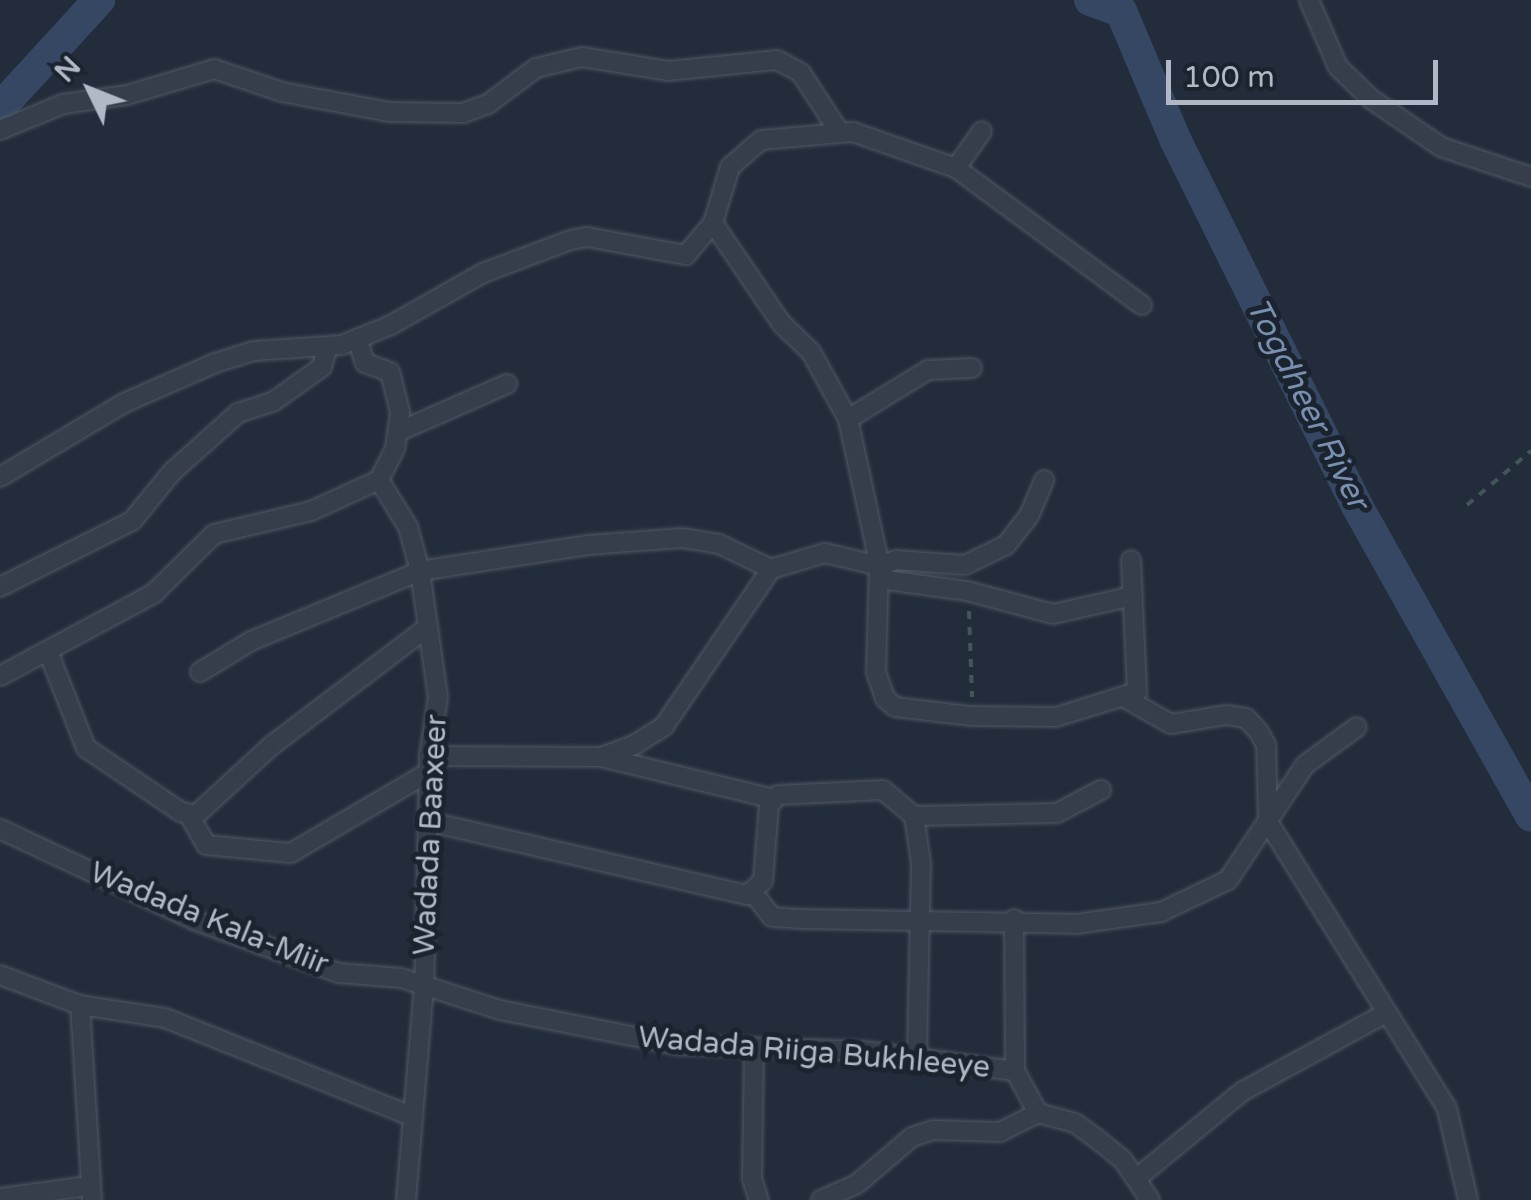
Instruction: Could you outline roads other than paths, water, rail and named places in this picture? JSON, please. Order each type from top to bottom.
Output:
[{"type":"street","points":[[1310,0],[1338,67],[1371,99],[1441,147],[1531,177]]},
{"type":"street","points":[[0,130],[62,104],[127,95],[214,69],[282,92],[390,112],[463,113],[488,104],[536,68],[582,57],[668,71],[778,60],[802,73],[838,130]]},
{"type":"street","points":[[0,477],[124,402],[215,363],[254,351],[327,348],[356,338],[483,273],[571,240],[587,237],[686,256],[713,223],[730,167],[748,146],[838,130],[956,168],[1142,305]]},
{"type":"street","points":[[956,168],[982,132]]},
{"type":"street","points":[[713,223],[782,324],[810,352],[848,418],[879,569],[876,672],[885,698],[894,707],[972,716],[1056,717],[1137,692],[1131,560]]},
{"type":"street","points":[[0,676],[49,654],[153,594],[214,534],[266,516],[311,511],[380,480],[400,431],[390,372],[365,364],[356,338]]},
{"type":"street","points":[[0,586],[132,521],[172,472],[238,412],[274,400],[322,367],[327,348]]},
{"type":"street","points":[[848,418],[928,370],[972,368]]},
{"type":"street","points":[[400,431],[506,384]]},
{"type":"street","name":"Wadada Baaxeer","points":[[380,480],[408,527],[420,571],[438,697],[426,821],[424,986],[409,1115],[406,1200]]},
{"type":"street","points":[[879,569],[948,567],[990,556],[1029,516],[1044,480]]},
{"type":"street","points":[[200,672],[251,641],[420,571],[638,538],[682,538],[719,544],[771,569]]},
{"type":"street","points":[[601,757],[664,726],[771,569],[824,553],[1053,614],[1133,596]]},
{"type":"street","points":[[188,815],[215,804],[271,746],[428,627]]},
{"type":"street","points":[[49,654],[86,748],[188,815],[206,845],[291,853],[430,764],[601,757],[771,798],[883,790],[914,816],[1057,814],[1101,790]]},
{"type":"street","points":[[1125,698],[1171,724],[1246,718],[1266,745],[1268,822],[1448,1109],[1468,1200]]},
{"type":"street","points":[[426,821],[699,888],[754,894],[772,917],[1014,919],[1076,924],[1162,912],[1228,880],[1305,765],[1357,727]]},
{"type":"street","points":[[754,894],[770,845],[771,798]]},
{"type":"street","points":[[914,816],[920,918],[917,1056]]},
{"type":"street","name":"Wadada Kala-Miir","points":[[0,828],[194,920],[310,964],[424,986]]},
{"type":"street","points":[[1014,919],[1015,1071]]},
{"type":"street","points":[[0,975],[80,1005],[165,1018],[409,1115]]},
{"type":"street","name":"Wadada Riiga Bukhleeye","points":[[424,986],[616,1035],[754,1052],[917,1056],[1015,1071],[1038,1113]]},
{"type":"street","points":[[0,1198],[91,1193],[80,1005]]},
{"type":"street","points":[[1137,1178],[1242,1090],[1386,1013]]},
{"type":"street","points":[[754,1052],[752,1179],[759,1200]]},
{"type":"street","points":[[821,1200],[857,1184],[912,1137],[934,1130],[1000,1132],[1038,1113],[1075,1123],[1137,1178],[1150,1200]]},
{"type":"waterway","name":"Togdheer River","points":[[0,108],[99,0]]},
{"type":"waterway","name":"Togdheer River","points":[[1090,0],[1121,11],[1176,141],[1357,506],[1531,816]]}]
